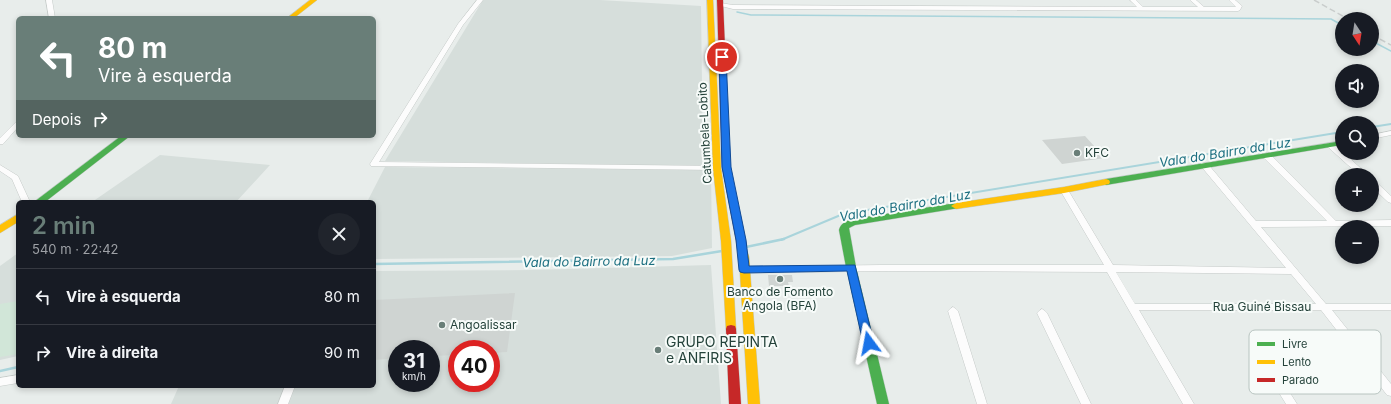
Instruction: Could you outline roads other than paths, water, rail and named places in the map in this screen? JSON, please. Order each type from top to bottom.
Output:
[{"type":"main road","points":[[293,16],[314,0]]},
{"type":"main road","name":"Catumbela-Lobito","points":[[710,0],[717,168],[726,241],[735,404]]},
{"type":"main road","name":"Catumbela-Lobito","points":[[720,5],[726,167],[744,257],[754,404]]},
{"type":"main road","points":[[42,200],[123,138]]},
{"type":"main road","points":[[883,404],[851,267],[844,230],[845,226],[850,223],[1064,190],[1204,165],[1335,144]]},
{"type":"main road","points":[[0,230],[16,218]]},
{"type":"street","points":[[49,0],[52,16]]},
{"type":"street","points":[[480,0],[461,24],[374,164],[717,168]]},
{"type":"street","points":[[751,0],[752,7]]},
{"type":"street","points":[[812,0],[813,7]]},
{"type":"street","points":[[871,0],[874,8]]},
{"type":"street","points":[[975,0],[980,8]]},
{"type":"street","points":[[1035,0],[1042,8]]},
{"type":"street","points":[[1071,0],[1078,8]]},
{"type":"street","points":[[1133,0],[1142,9]]},
{"type":"street","points":[[1193,0],[1203,9]]},
{"type":"street","points":[[720,5],[733,7],[1238,9],[1239,6],[1232,0]]},
{"type":"street","points":[[0,142],[16,125]]},
{"type":"street","points":[[1379,136],[1391,133]]},
{"type":"street","points":[[1331,145],[1356,168]]},
{"type":"street","points":[[1267,156],[1333,222]]},
{"type":"street","points":[[1204,165],[1342,330]]},
{"type":"street","points":[[0,167],[15,178],[25,200]]},
{"type":"street","points":[[1379,189],[1391,200]]},
{"type":"street","points":[[1064,190],[1189,404]]},
{"type":"street","points":[[1254,224],[1333,222],[1391,223]]},
{"type":"street","points":[[744,270],[851,267],[1110,268],[1294,271]]},
{"type":"street","name":"Rua Guiné Bissau","points":[[1133,307],[1391,307]]},
{"type":"street","points":[[953,312],[982,404]]},
{"type":"street","points":[[1042,313],[1086,404]]},
{"type":"street","points":[[0,382],[16,379]]},
{"type":"street","points":[[1381,379],[1391,392]]},
{"type":"street","points":[[283,404],[289,388]]},
{"type":"street","points":[[1285,394],[1292,404]]},
{"type":"waterway","points":[[737,12],[751,15],[1331,19],[1335,21]]},
{"type":"waterway","points":[[1379,45],[1391,51]]},
{"type":"waterway","name":"Vala do Bairro da Luz","points":[[1379,126],[1391,124]]},
{"type":"waterway","name":"Vala do Bairro da Luz","points":[[783,239],[843,214],[1335,133]]},
{"type":"waterway","name":"Vala do Bairro da Luz","points":[[746,247],[783,239]]},
{"type":"waterway","name":"Vala do Bairro da Luz","points":[[376,264],[673,259],[722,251]]},
{"type":"waterway","name":"Vala do Bairro da Luz","points":[[0,371],[16,367]]},
{"type":"railway","points":[[1314,0],[1335,12]]},
{"type":"railway","points":[[1379,39],[1391,45]]},
{"type":"place","name":"KFC","points":[[1077,153]]},
{"type":"place","name":"Banco de Fomento Angola (BFA)","points":[[780,279]]},
{"type":"place","name":"Angoalissar","points":[[442,325]]},
{"type":"place","name":"GRUPO REPINTA e ANFIRIS","points":[[658,350]]}]
